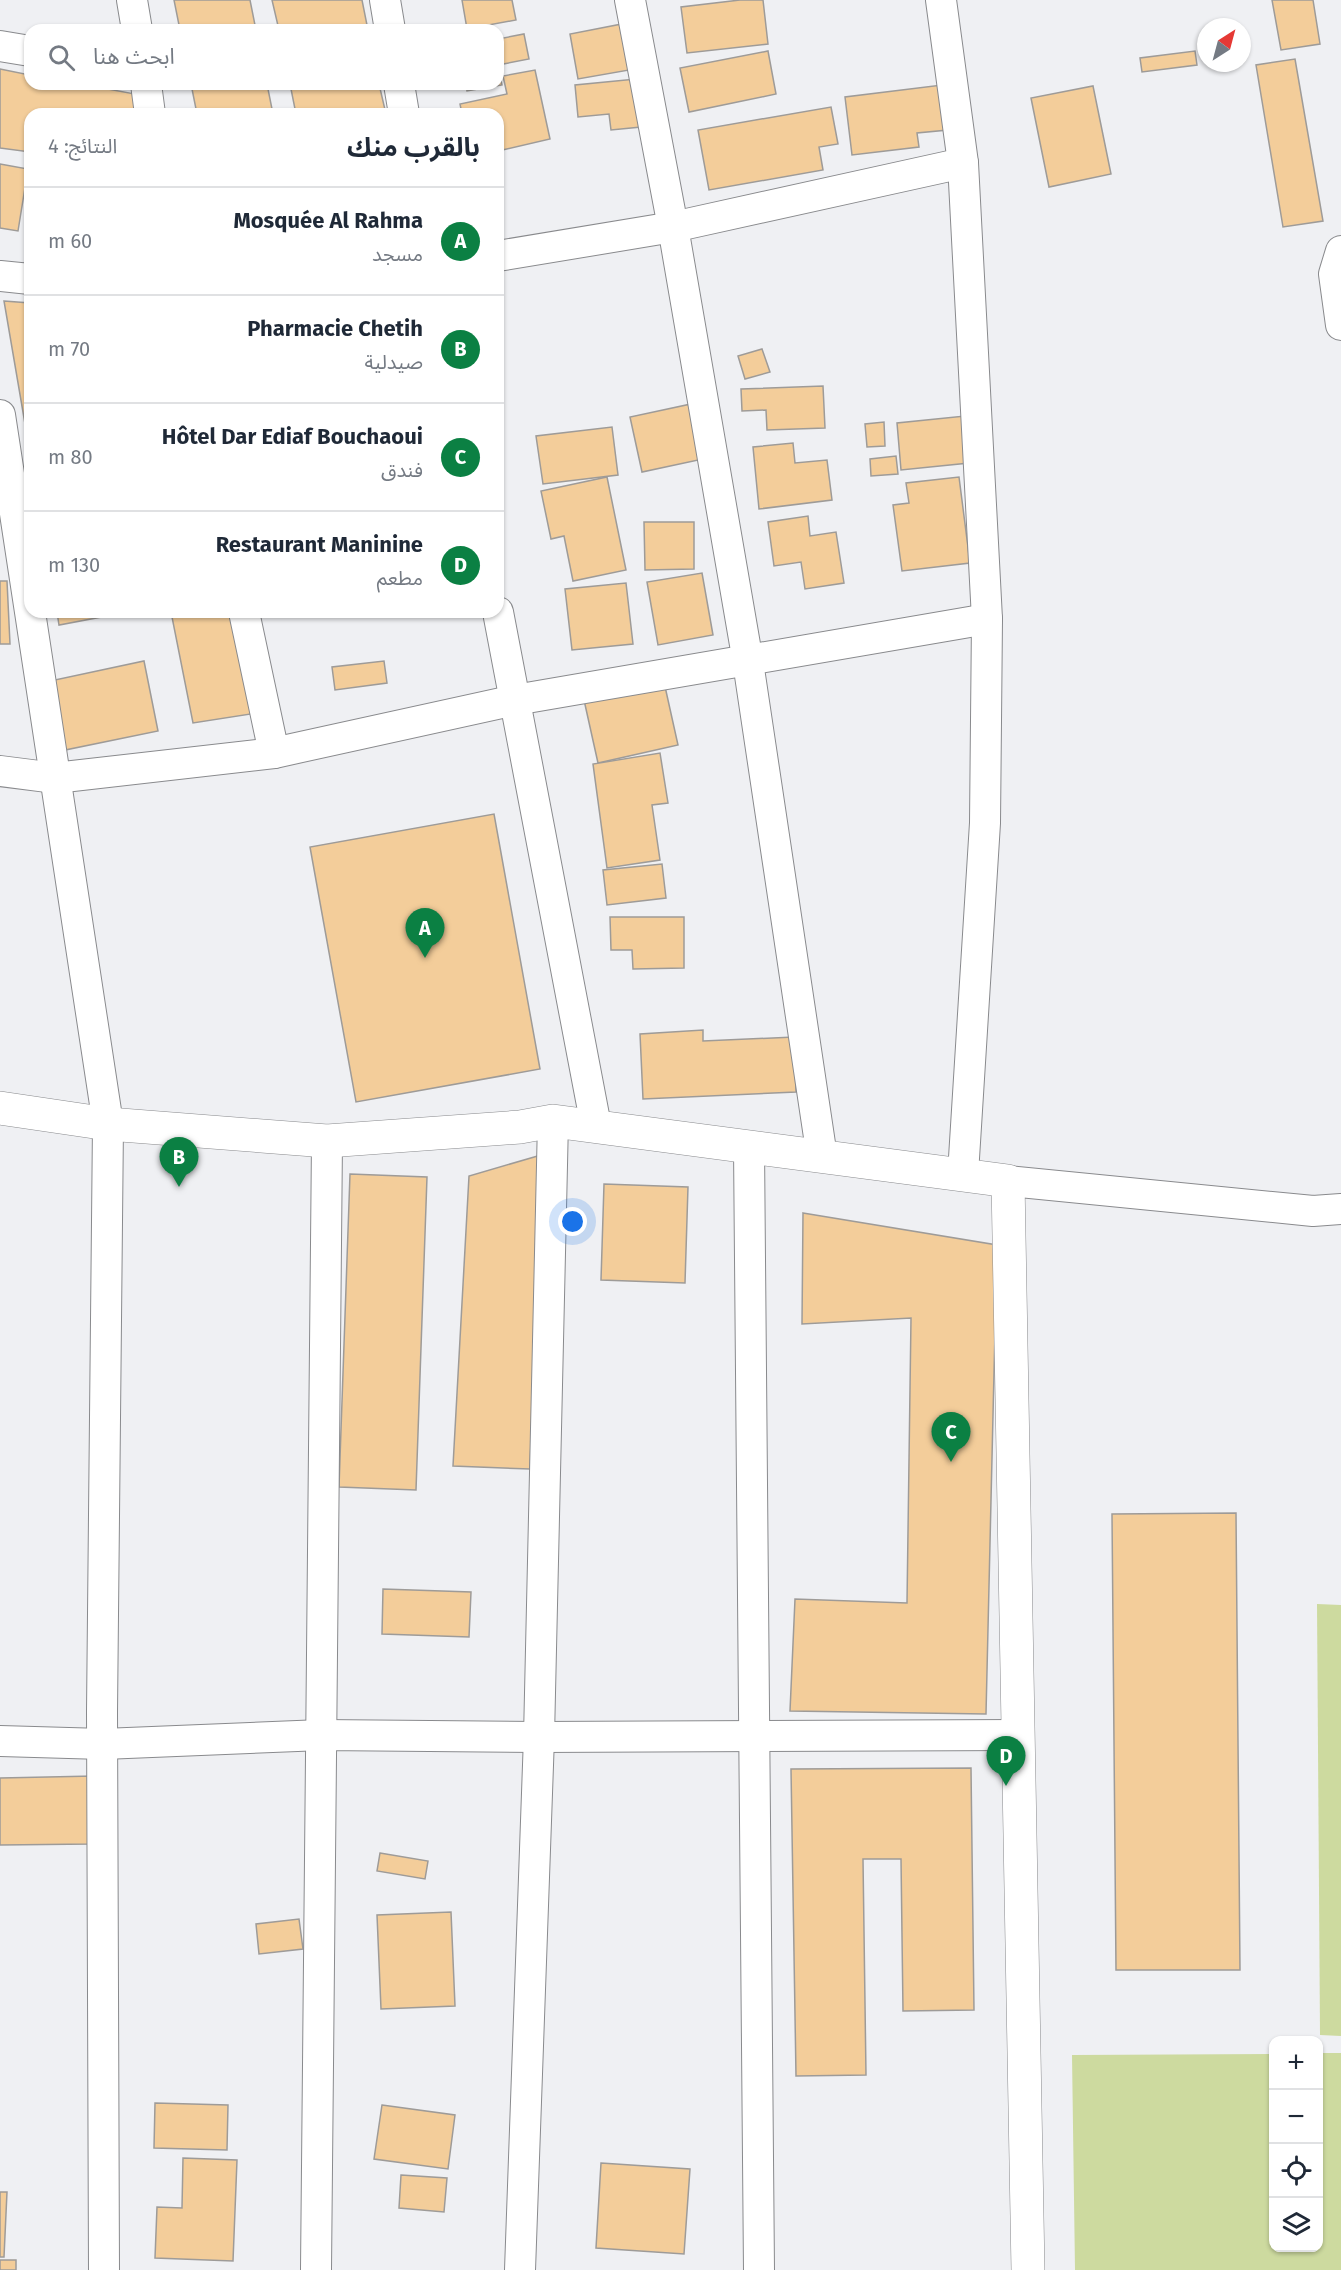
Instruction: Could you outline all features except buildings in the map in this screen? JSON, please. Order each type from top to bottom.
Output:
[{"type":"street","points":[[132,0],[136,24]]},
{"type":"street","points":[[385,0],[389,24]]},
{"type":"street","points":[[630,0],[673,227],[748,662],[822,1157]]},
{"type":"street","points":[[941,0],[963,163],[987,619],[985,823],[963,1174]]},
{"type":"street","points":[[0,46],[24,50]]},
{"type":"street","points":[[147,90],[149,108]]},
{"type":"street","points":[[400,90],[403,108]]},
{"type":"street","points":[[504,255],[673,227],[963,163]]},
{"type":"street","points":[[1341,251],[1334,274],[1341,324]]},
{"type":"street","points":[[0,276],[24,278]]},
{"type":"street","points":[[0,415],[24,573]]},
{"type":"street","points":[[31,618],[108,1124],[103,1744],[104,2270]]},
{"type":"street","points":[[245,618],[274,753]]},
{"type":"street","points":[[499,618],[596,1126]]},
{"type":"street","points":[[0,771],[55,778],[274,753],[515,700],[748,662],[987,619]]},
{"type":"street","points":[[0,1108],[108,1124],[327,1141],[520,1127],[553,1121],[1008,1181],[1313,1211],[1341,1209]]},
{"type":"street","points":[[520,2270],[539,1737],[553,1121]]},
{"type":"street","points":[[316,2270],[327,1141]]},
{"type":"street","points":[[749,1147],[759,2270]]},
{"type":"street","points":[[1008,1181],[1028,2270]]},
{"type":"street","points":[[0,1741],[103,1744],[322,1735],[539,1737],[1018,1735]]},
{"type":"green space","points":[[1317,1604],[1341,1605],[1341,2036],[1320,2035]]},
{"type":"green space","points":[[1323,2053],[1341,2053],[1341,2270],[1075,2270],[1072,2055],[1269,2054],[1269,2252],[1323,2252]]},
{"type":"place","name":"Mosquée Al Rahma","points":[[425,958]]},
{"type":"place","name":"Pharmacie Chetih","points":[[179,1187]]},
{"type":"place","name":"Hôtel Dar Ediaf Bouchaoui","points":[[951,1462]]},
{"type":"place","name":"Restaurant Maninine","points":[[1006,1786]]}]
